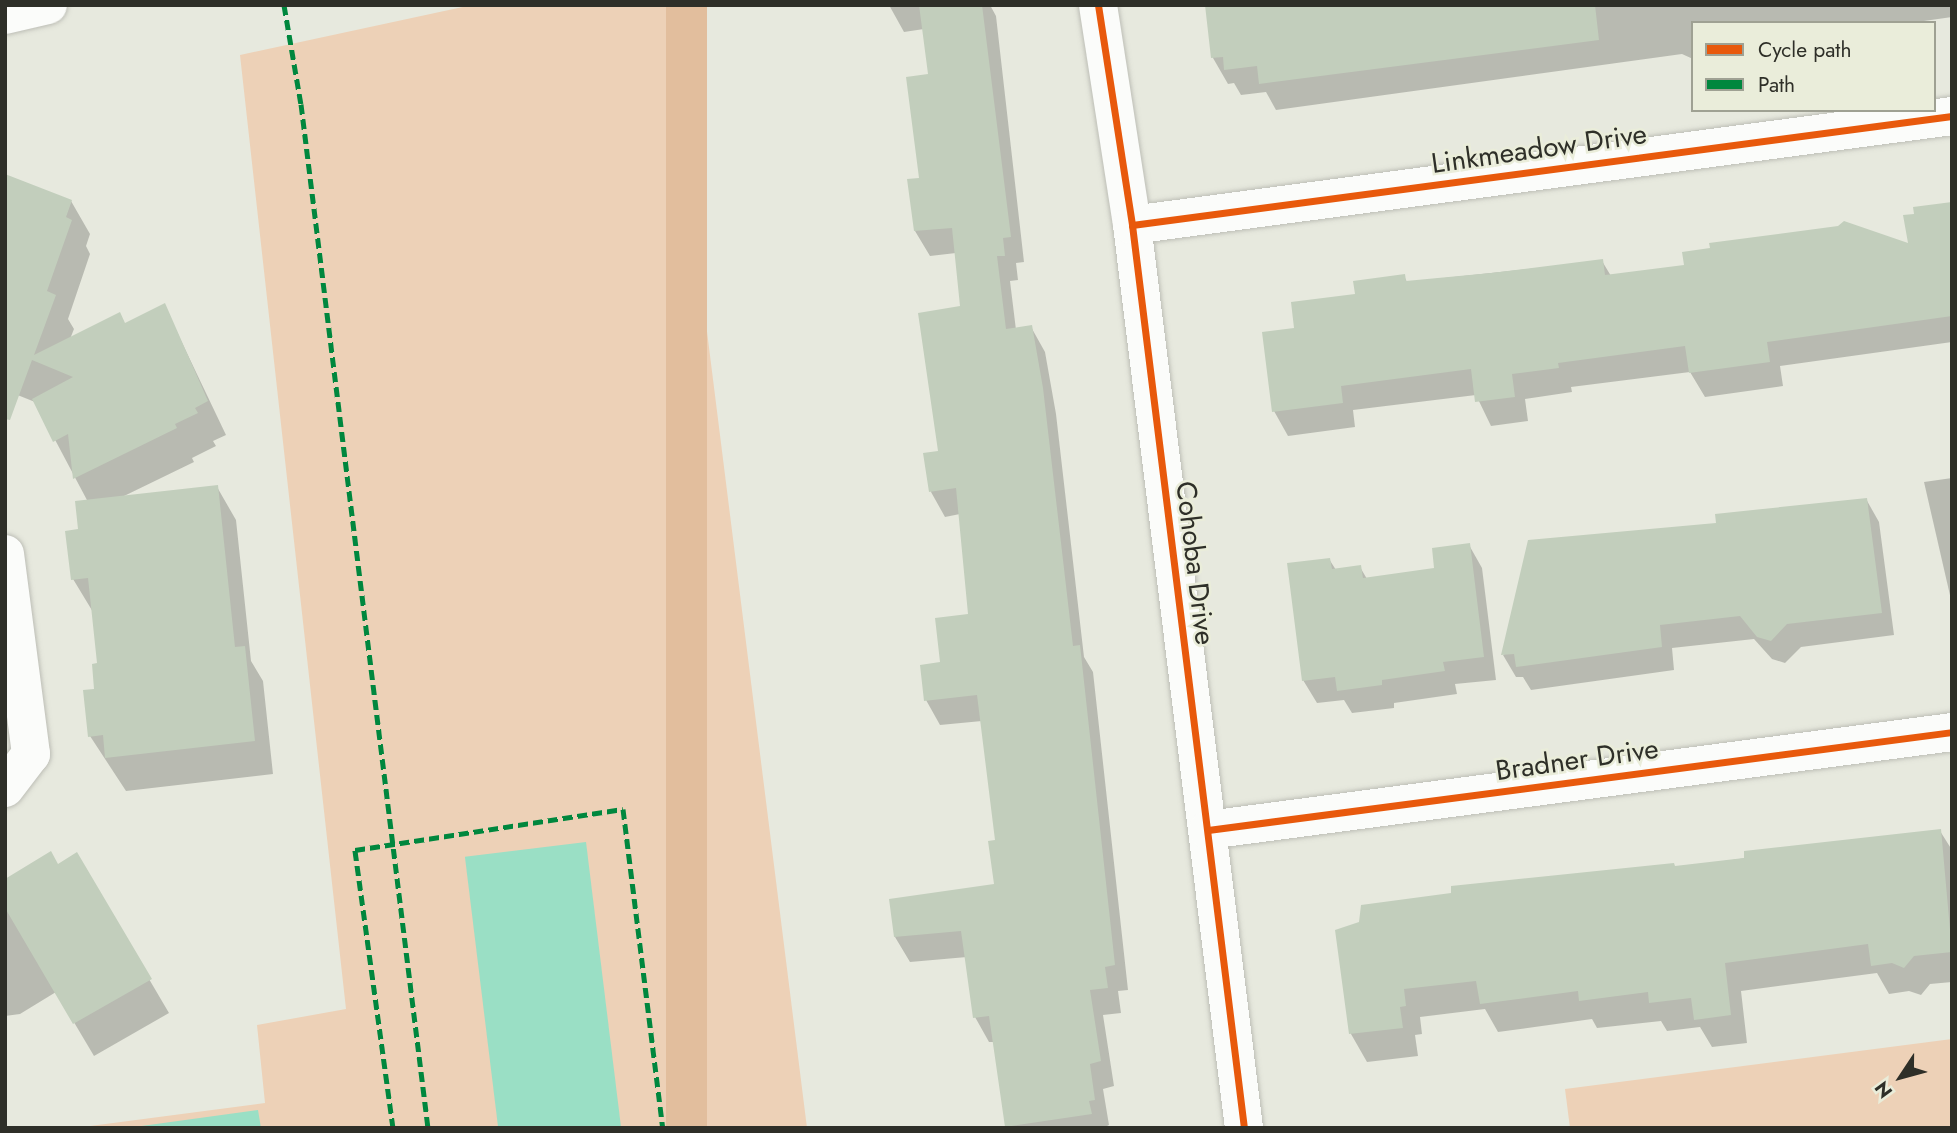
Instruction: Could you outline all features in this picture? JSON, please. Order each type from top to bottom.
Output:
[{"type":"street","points":[[5,15],[48,5]]},
{"type":"street","name":"Cohoba Drive","points":[[1098,5],[1132,225],[1244,1128]]},
{"type":"street","name":"Linkmeadow Drive","points":[[1132,225],[1952,116]]},
{"type":"street","points":[[5,554],[32,754],[5,788]]},
{"type":"street","name":"Bradner Drive","points":[[1208,830],[1952,732]]},
{"type":"shaded area","points":[[472,5],[666,5],[807,1128],[75,1128],[265,1103],[257,1025],[346,1009],[240,55]]},
{"type":"shaded area","points":[[666,5],[707,5],[707,1128],[666,1128]]},
{"type":"shaded area","points":[[586,842],[621,1128],[498,1128],[465,857]]},
{"type":"shaded area","points":[[1952,1039],[1952,1128],[1570,1128],[1565,1089]]},
{"type":"shaded area","points":[[258,1110],[261,1128],[127,1128]]},
{"type":"building","points":[[919,5],[982,5],[1011,237],[1003,238],[1005,256],[997,256],[1006,329],[1032,325],[1043,388],[1073,646],[1080,645],[1115,965],[1105,967],[1108,988],[1090,990],[1101,1061],[1090,1064],[1095,1100],[1089,1101],[1092,1114],[1005,1127],[989,1016],[973,1018],[961,931],[894,937],[889,899],[994,884],[988,841],[995,840],[977,695],[924,701],[920,665],[940,662],[935,618],[968,614],[956,488],[929,492],[923,453],[938,451],[918,313],[960,306],[952,228],[914,231],[907,179],[919,178],[906,77],[928,74]]},
{"type":"building","points":[[1205,5],[1595,5],[1599,40],[1259,84],[1257,66],[1224,70],[1223,57],[1211,58]]},
{"type":"building","points":[[5,174],[72,200],[66,217],[72,220],[47,291],[56,295],[34,355],[120,312],[125,323],[165,303],[208,401],[195,408],[198,413],[175,424],[177,428],[73,479],[68,434],[53,442],[32,399],[73,377],[32,360],[10,420],[5,419]]},
{"type":"building","points":[[1952,202],[1952,316],[1767,342],[1770,362],[1689,373],[1685,346],[1558,363],[1559,368],[1512,374],[1515,397],[1475,402],[1471,369],[1341,386],[1343,403],[1272,412],[1262,332],[1294,328],[1291,302],[1355,294],[1353,281],[1405,274],[1406,281],[1603,259],[1605,275],[1684,265],[1682,252],[1710,248],[1709,243],[1838,226],[1844,221],[1908,243],[1903,215],[1914,214],[1913,207]]},
{"type":"building","points":[[218,485],[235,647],[245,646],[255,741],[105,758],[103,735],[88,737],[83,690],[94,689],[92,664],[97,663],[88,578],[71,580],[65,531],[78,529],[75,501]]},
{"type":"building","points":[[1867,498],[1882,613],[1787,624],[1771,641],[1757,637],[1740,616],[1660,625],[1662,647],[1516,667],[1514,654],[1501,655],[1528,540],[1716,523],[1715,514]]},
{"type":"building","points":[[1470,543],[1484,657],[1443,662],[1445,671],[1382,680],[1382,685],[1337,691],[1335,677],[1302,681],[1287,563],[1330,558],[1332,569],[1361,565],[1363,578],[1434,568],[1432,548]]},
{"type":"building","points":[[1941,829],[1952,952],[1914,956],[1904,968],[1892,963],[1871,966],[1868,944],[1725,963],[1731,1015],[1694,1020],[1691,998],[1649,1003],[1648,992],[1579,1001],[1578,991],[1480,1004],[1476,981],[1404,989],[1406,1006],[1400,1007],[1403,1028],[1349,1034],[1335,930],[1359,922],[1361,905],[1451,893],[1451,886],[1744,858],[1744,851]]},
{"type":"building","points":[[51,851],[58,864],[77,852],[152,979],[73,1024],[5,908],[5,879]]},
{"type":"marked path","points":[[284,5],[301,104],[428,1128]]},
{"type":"marked path","points":[[393,1128],[355,850],[623,809],[663,1128]]},
{"type":"cycle path","points":[[1098,5],[1132,225],[1244,1128]]},
{"type":"cycle path","points":[[1132,225],[1952,116]]},
{"type":"cycle path","points":[[1208,830],[1952,732]]}]
